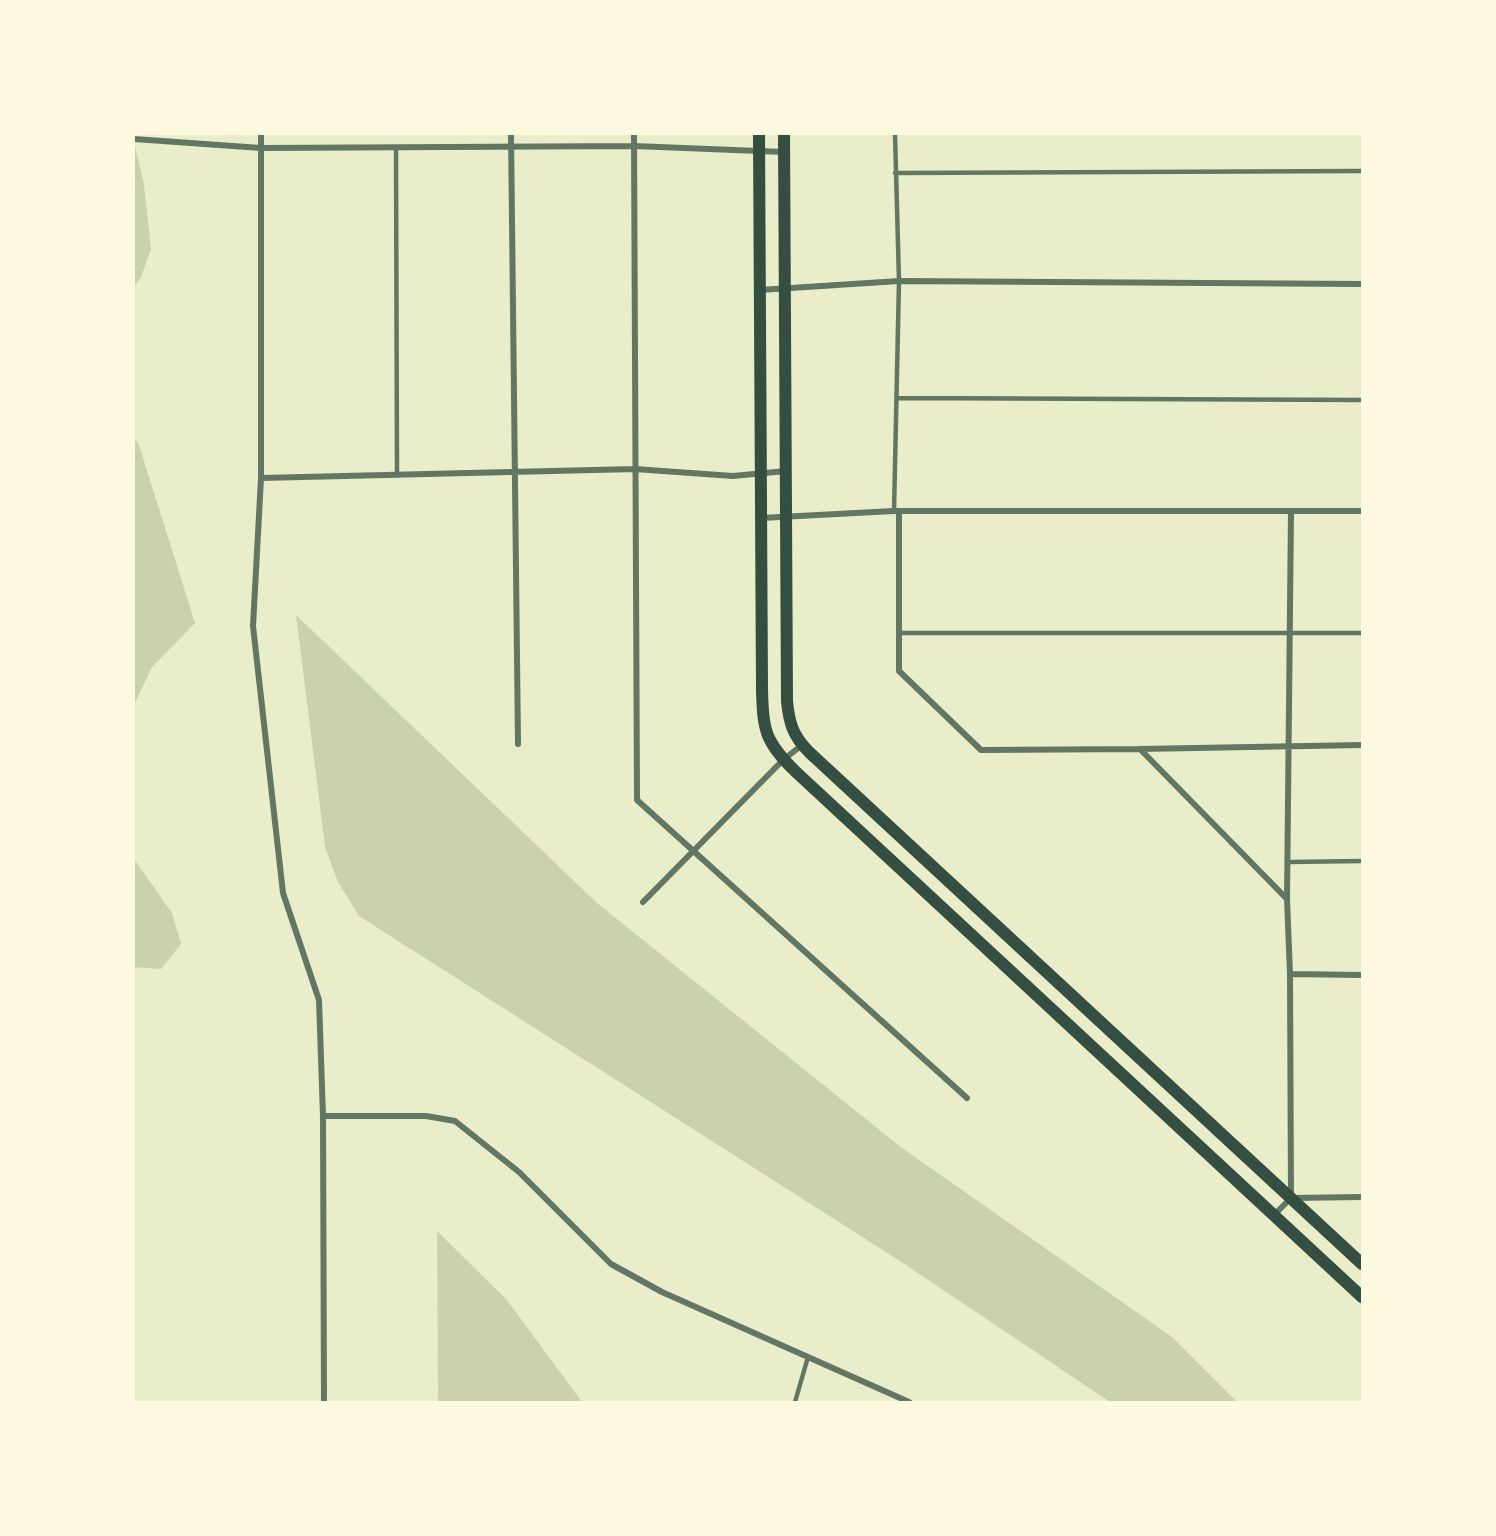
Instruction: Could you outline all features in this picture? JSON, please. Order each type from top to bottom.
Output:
[{"type":"main road","points":[[759,134],[763,713],[767,737],[783,760],[1362,1297]]},
{"type":"main road","points":[[784,134],[787,701],[790,724],[802,745],[1362,1264]]},
{"type":"street","points":[[261,134],[261,478],[253,626],[284,893],[319,1000],[323,1116],[324,1402]]},
{"type":"street","points":[[511,134],[518,744]]},
{"type":"street","points":[[634,134],[637,800],[967,1098]]},
{"type":"street","points":[[134,139],[261,148],[634,146],[785,152]]},
{"type":"street","points":[[760,291],[899,281],[1362,284]]},
{"type":"street","points":[[261,478],[635,469],[733,476],[786,471]]},
{"type":"street","points":[[897,511],[899,671],[981,750],[1362,745]]},
{"type":"street","points":[[761,518],[897,511],[1362,511]]},
{"type":"street","points":[[1291,512],[1287,899],[1290,974],[1291,1198]]},
{"type":"street","points":[[643,902],[783,760],[802,745]]},
{"type":"street","points":[[1140,749],[1287,899]]},
{"type":"street","points":[[1290,974],[1362,975]]},
{"type":"street","points":[[323,1116],[426,1116],[455,1121],[519,1172],[611,1264],[662,1292],[899,1400],[909,1402]]},
{"type":"street","points":[[1274,1215],[1291,1198],[1362,1197]]},
{"type":"lane","points":[[895,134],[899,281],[897,511]]},
{"type":"lane","points":[[396,147],[398,474]]},
{"type":"lane","points":[[896,172],[1362,171]]},
{"type":"lane","points":[[897,398],[1362,400]]},
{"type":"lane","points":[[899,633],[1362,633]]},
{"type":"lane","points":[[1288,862],[1362,861]]},
{"type":"lane","points":[[795,1402],[808,1357]]},
{"type":"green space","points":[[134,141],[144,185],[151,249],[141,277],[134,287]]},
{"type":"green space","points":[[134,439],[138,442],[195,623],[152,667],[134,705]]},
{"type":"green space","points":[[296,615],[597,903],[902,1148],[1172,1337],[1237,1402],[1110,1402],[900,1261],[359,916],[338,882],[325,847]]},
{"type":"green space","points":[[134,859],[172,913],[181,944],[161,969],[134,967]]},
{"type":"green space","points":[[437,1231],[507,1300],[582,1402],[438,1402]]}]
